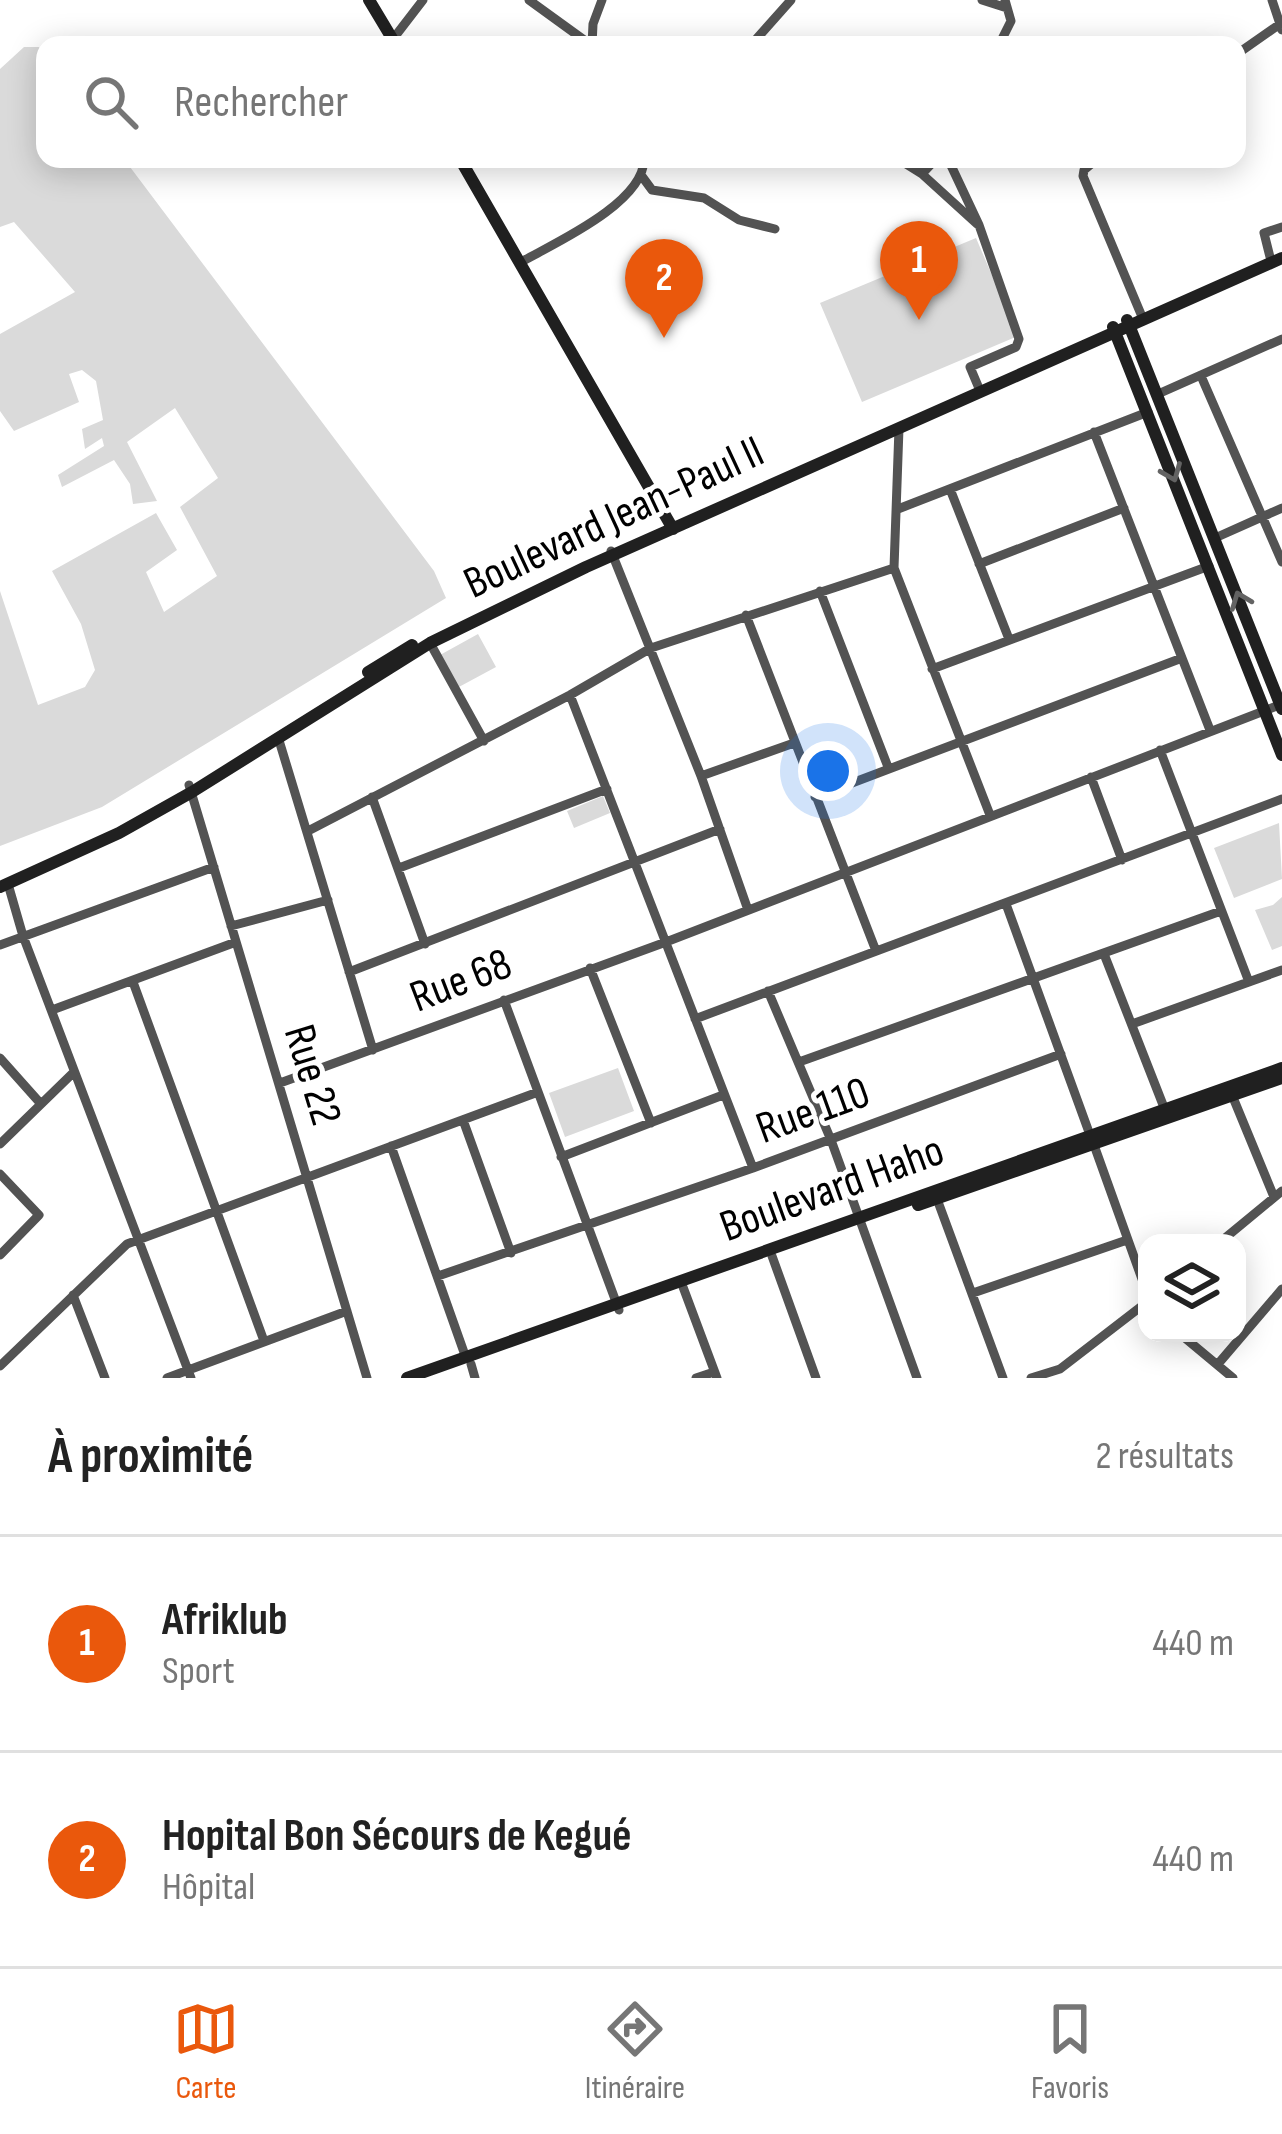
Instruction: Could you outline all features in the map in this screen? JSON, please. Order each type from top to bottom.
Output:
[{"type":"main road","points":[[369,0],[390,36]]},
{"type":"main road","points":[[465,168],[670,527]]},
{"type":"main road","name":"Boulevard Jean-Paul II","points":[[191,789],[392,656],[460,619],[1278,255]]},
{"type":"main road","points":[[1128,322],[1281,706]]},
{"type":"main road","points":[[1128,322],[1148,412],[1282,755]]},
{"type":"main road","name":"Boulevard Jean-Paul II","points":[[670,527],[1128,322]]},
{"type":"main road","name":"Boulevard Jean-Paul II","points":[[3,884],[119,833],[430,643],[611,552]]},
{"type":"main road","name":"Boulevard Haho","points":[[618,1307],[937,1199],[1282,1068]]},
{"type":"main road","name":"Boulevard Haho","points":[[430,1378],[471,1367],[618,1307],[858,1222],[1282,1078]]},
{"type":"main road","name":"Boulevard Haho","points":[[407,1378],[471,1367]]},
{"type":"street","points":[[398,36],[423,0]]},
{"type":"street","points":[[529,0],[579,36]]},
{"type":"street","points":[[592,36],[602,0]]},
{"type":"street","points":[[759,36],[791,0]]},
{"type":"street","points":[[982,0],[1006,4],[1011,21],[1004,36]]},
{"type":"street","points":[[1246,48],[1281,27],[1271,0]]},
{"type":"street","points":[[520,262],[613,207],[642,168]]},
{"type":"street","points":[[912,168],[979,225]]},
{"type":"street","points":[[922,174],[928,168]]},
{"type":"street","points":[[952,168],[979,225],[1019,339],[1016,347],[970,367],[977,386]]},
{"type":"street","points":[[1086,168],[1083,176],[1128,322]]},
{"type":"street","points":[[641,175],[652,190],[704,198],[740,220],[775,230]]},
{"type":"street","points":[[1278,255],[1264,233],[1282,227]]},
{"type":"street","points":[[1159,394],[1282,339]]},
{"type":"street","points":[[1201,376],[1282,562]]},
{"type":"street","points":[[898,509],[1148,412]]},
{"type":"street","points":[[898,428],[894,568],[990,815]]},
{"type":"street","points":[[1094,432],[1210,730]]},
{"type":"street","points":[[950,489],[1009,639]]},
{"type":"street","points":[[979,564],[1124,508]]},
{"type":"street","points":[[1216,538],[1282,508]]},
{"type":"street","points":[[611,552],[701,776],[748,910]]},
{"type":"street","points":[[932,669],[1209,566]]},
{"type":"street","points":[[308,831],[570,695],[651,647],[894,568]]},
{"type":"street","points":[[820,591],[888,767]]},
{"type":"street","points":[[746,615],[876,951]]},
{"type":"street","points":[[430,643],[484,741]]},
{"type":"street","points":[[815,797],[1182,658]]},
{"type":"street","points":[[570,695],[753,1168]]},
{"type":"street","name":"Rue 68","points":[[280,1083],[666,942],[1281,706]]},
{"type":"street","points":[[278,737],[373,1050]]},
{"type":"street","points":[[701,776],[794,743]]},
{"type":"street","points":[[1160,750],[1249,982]]},
{"type":"street","points":[[1091,777],[1122,860]]},
{"type":"street","name":"Rue 22","points":[[191,789],[367,1378]]},
{"type":"street","points":[[399,868],[607,789]]},
{"type":"street","points":[[372,797],[425,944]]},
{"type":"street","points":[[695,1019],[1282,799]]},
{"type":"street","points":[[349,972],[720,829]]},
{"type":"street","points":[[0,946],[214,867]]},
{"type":"street","points":[[3,884],[190,1374]]},
{"type":"street","points":[[231,926],[328,900]]},
{"type":"street","points":[[1006,904],[1138,1272]]},
{"type":"street","points":[[799,1062],[1221,911]]},
{"type":"street","points":[[52,1010],[236,942]]},
{"type":"street","points":[[1104,954],[1165,1110]]},
{"type":"street","points":[[590,968],[651,1123]]},
{"type":"street","points":[[1132,1024],[1282,970]]},
{"type":"street","points":[[133,982],[264,1341]]},
{"type":"street","points":[[768,991],[830,1141],[916,1378]]},
{"type":"street","points":[[504,1000],[618,1307]]},
{"type":"street","name":"Rue 110","points":[[439,1276],[830,1141],[1060,1054]]},
{"type":"street","points":[[0,1058],[41,1104]]},
{"type":"street","points":[[0,1144],[74,1072]]},
{"type":"street","points":[[0,1366],[110,1257],[137,1240],[538,1092]]},
{"type":"street","points":[[561,1157],[723,1095]]},
{"type":"street","points":[[1230,1234],[1278,1194],[1232,1095]]},
{"type":"street","points":[[463,1120],[511,1252]]},
{"type":"street","points":[[391,1146],[471,1367]]},
{"type":"street","points":[[0,1174],[39,1214],[0,1255]]},
{"type":"street","points":[[937,1199],[1003,1378]]},
{"type":"street","points":[[973,1293],[1127,1240]]},
{"type":"street","points":[[772,1256],[816,1378]]},
{"type":"street","points":[[683,1287],[715,1375],[696,1378]]},
{"type":"street","points":[[1218,1364],[1282,1289]]},
{"type":"street","points":[[73,1295],[105,1378]]},
{"type":"street","points":[[1031,1378],[1060,1370],[1138,1305]]},
{"type":"street","points":[[166,1378],[190,1374],[346,1311]]},
{"type":"street","points":[[1190,1342],[1233,1378]]},
{"type":"street","points":[[1060,1370],[1070,1378]]},
{"type":"shaded area","points":[[24,47],[36,47],[36,168],[131,168],[434,571],[446,598],[102,807],[0,846],[0,591],[38,705],[85,687],[95,670],[81,624],[52,571],[156,513],[177,550],[146,572],[164,612],[217,576],[180,507],[218,478],[175,408],[127,442],[157,501],[133,504],[130,484],[114,460],[62,487],[58,475],[104,446],[102,438],[85,449],[82,429],[103,420],[96,381],[82,370],[69,374],[79,402],[14,431],[0,411],[0,334],[75,292],[14,222],[0,227],[0,69]]},
{"type":"shaded area","points":[[976,238],[1018,336],[862,402],[820,303]]},
{"type":"shaded area","points":[[478,634],[496,667],[457,688],[440,655]]},
{"type":"shaded area","points":[[603,796],[610,813],[574,828],[567,811]]},
{"type":"shaded area","points":[[1279,823],[1282,879],[1234,898],[1214,848]]},
{"type":"shaded area","points":[[1282,897],[1282,946],[1272,950],[1255,910]]},
{"type":"shaded area","points":[[618,1068],[634,1111],[565,1137],[549,1093]]},
{"type":"place","name":"Afriklub","points":[[919,320]]},
{"type":"place","name":"Hopital Bon Sécours de Kegué","points":[[664,338]]}]
